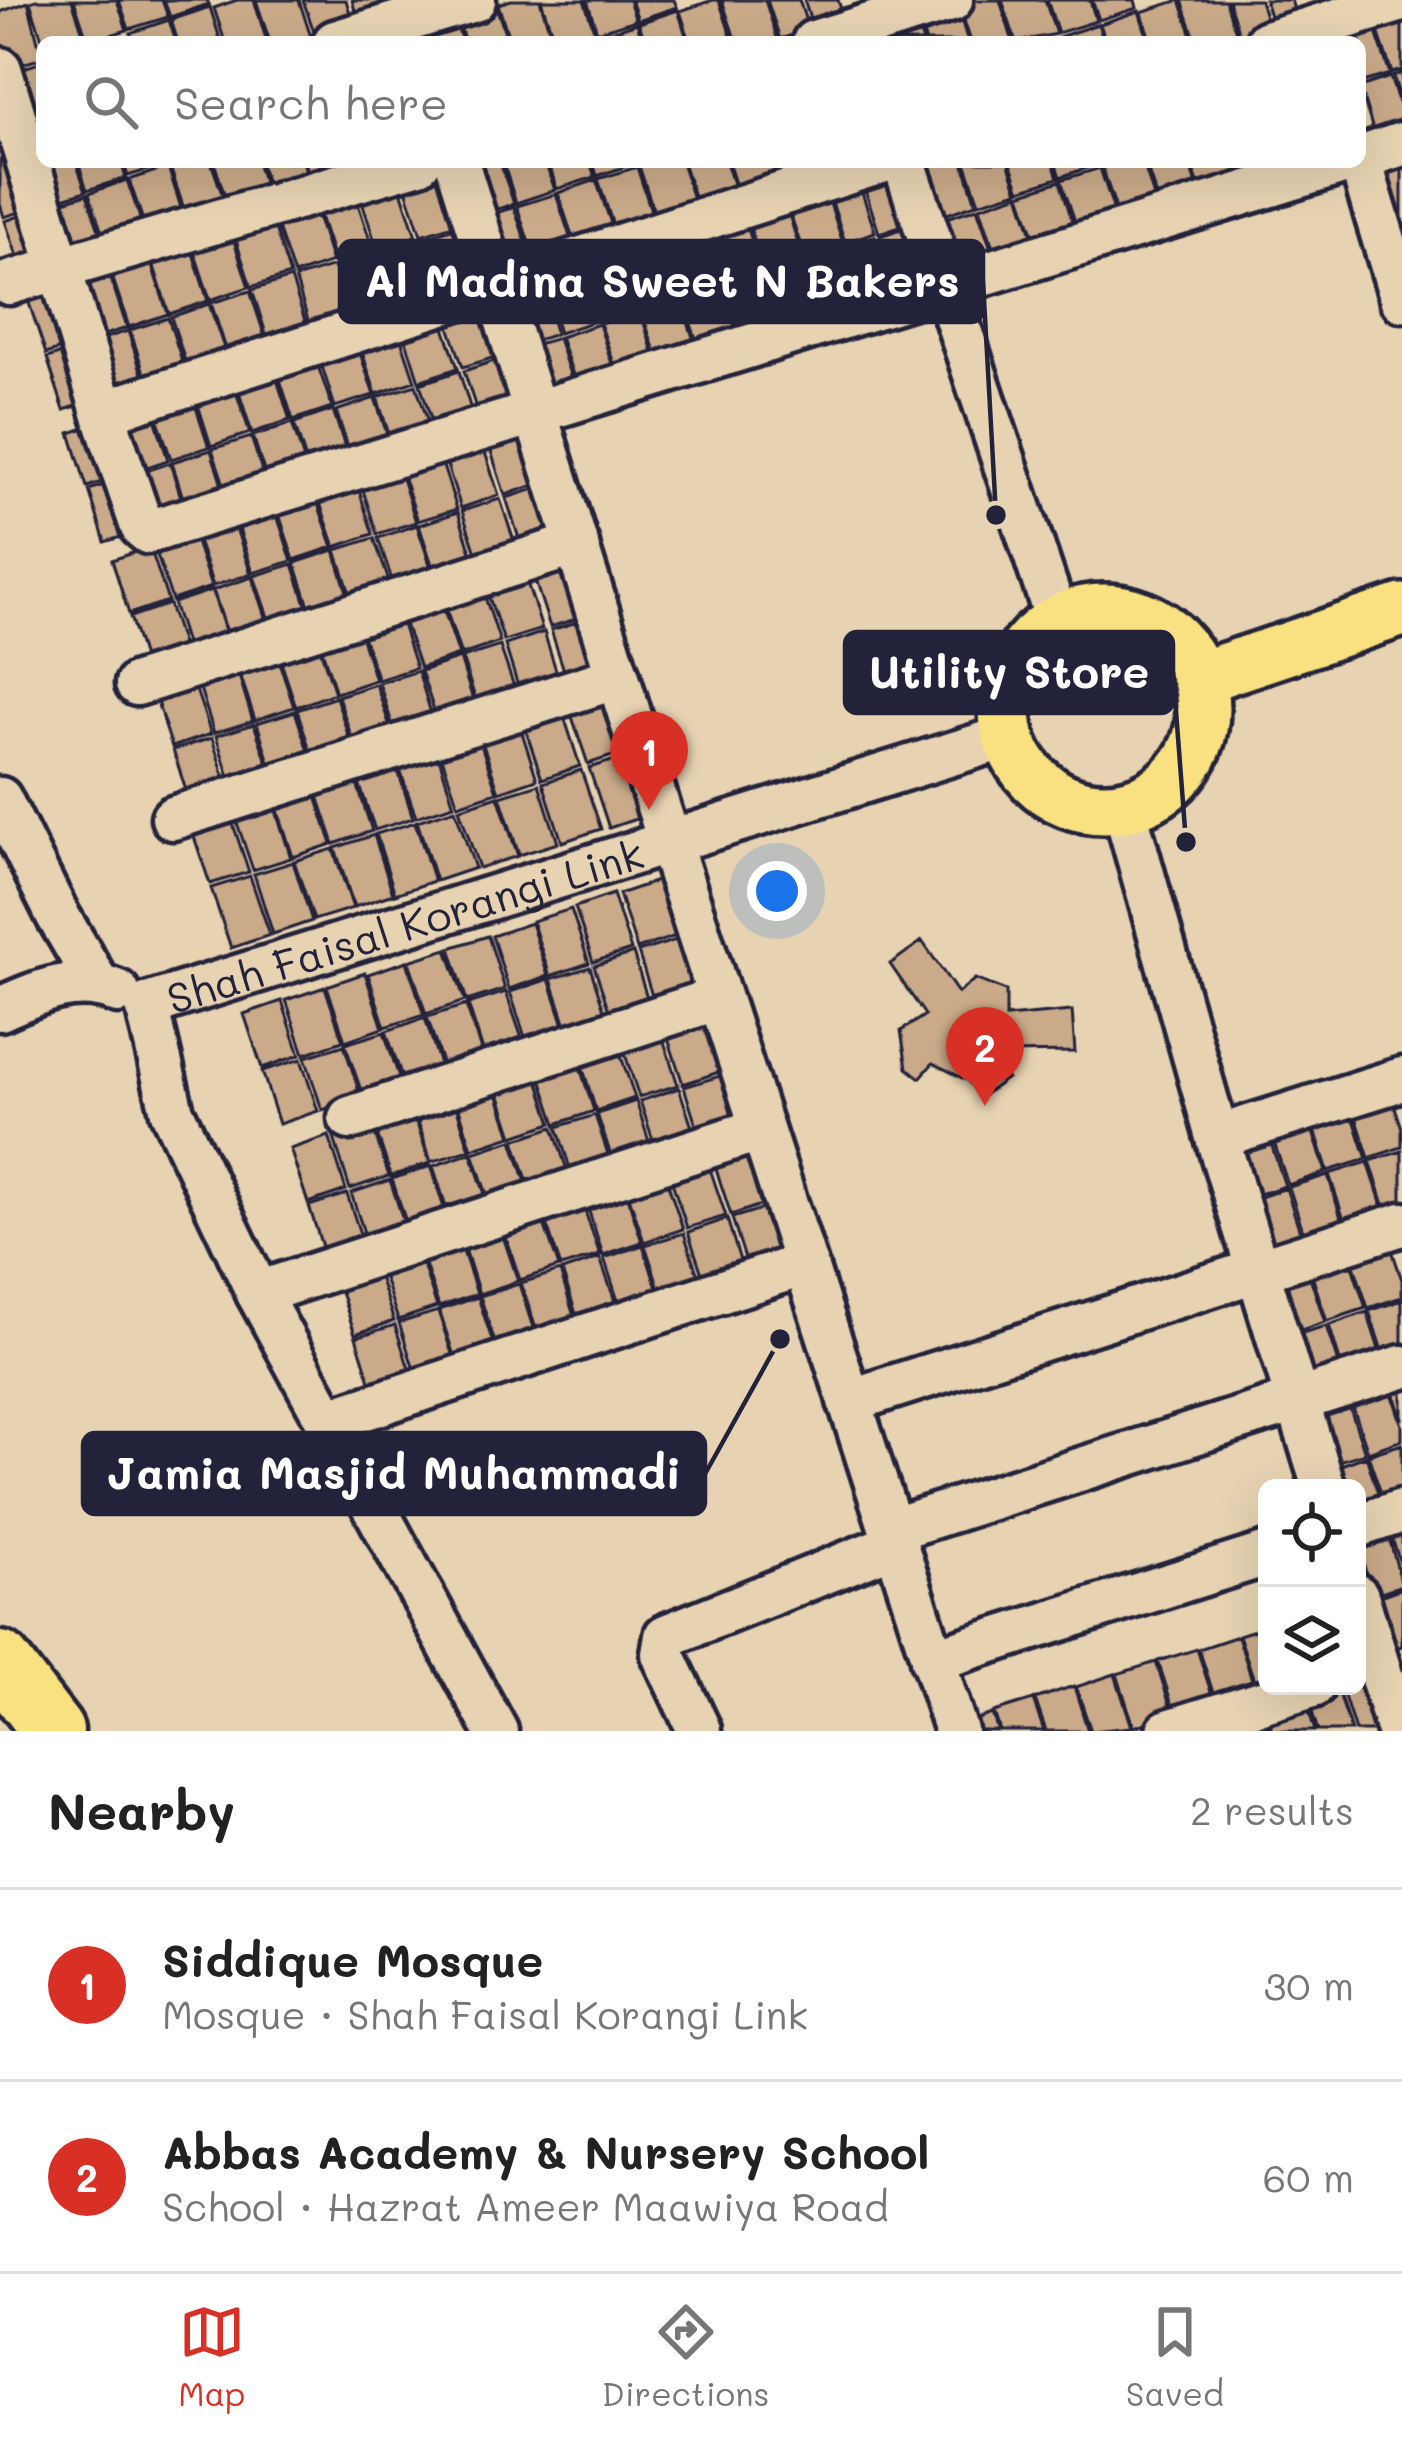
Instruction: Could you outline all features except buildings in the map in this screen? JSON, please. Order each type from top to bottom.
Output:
[{"type":"highway","points":[[0,1662],[53,1731]]},
{"type":"main road","points":[[1099,610],[1141,616],[1166,631],[1186,652],[1198,678],[1203,706],[1200,734],[1190,760],[1173,782],[1150,797],[1124,807],[1094,808],[1053,794],[1021,763],[1009,736],[1005,703],[1012,670],[1030,641],[1057,620],[1099,610]]},
{"type":"main road","points":[[1198,678],[1402,610]]},
{"type":"street","points":[[357,36],[473,0]]},
{"type":"street","points":[[829,36],[951,0]]},
{"type":"street","points":[[1283,36],[1402,1]]},
{"type":"street","points":[[0,69],[103,412],[142,527],[148,532],[1326,168]]},
{"type":"street","points":[[1366,157],[1402,144]]},
{"type":"street","points":[[9,283],[399,168]]},
{"type":"street","points":[[459,168],[668,842],[956,1731]]},
{"type":"street","points":[[103,412],[862,168]]},
{"type":"street","points":[[906,168],[1057,620]]},
{"type":"street","points":[[1363,168],[1401,296]]},
{"type":"street","points":[[137,684],[577,544]]},
{"type":"street","points":[[173,818],[618,677]]},
{"type":"street","name":"Shah Faisal Korangi Link","points":[[147,1005],[1009,736]]},
{"type":"street","points":[[0,799],[99,986]]},
{"type":"street","points":[[1124,807],[1217,1137],[1321,1479]]},
{"type":"street","points":[[0,1009],[39,992],[80,983],[147,1005],[172,1112],[258,1293],[496,1731]]},
{"type":"street","points":[[350,1118],[719,998]]},
{"type":"street","points":[[1217,1137],[1402,1079]]},
{"type":"street","points":[[258,1293],[761,1129]]},
{"type":"street","points":[[849,1401],[1402,1224]]},
{"type":"street","points":[[329,1420],[805,1264]]},
{"type":"street","points":[[699,1730],[663,1654],[667,1636],[893,1537],[1402,1367]]},
{"type":"street","points":[[1366,1523],[1402,1511]]},
{"type":"street","points":[[932,1660],[1258,1557]]},
{"type":"street","points":[[1366,1625],[1398,1731]]},
{"type":"street","points":[[1168,1731],[1284,1695]]},
{"type":"place","name":"Al Madina Sweet N Bakers","points":[[996,515]]},
{"type":"place","name":"Siddique Mosque","points":[[649,810]]},
{"type":"place","name":"Utility Store","points":[[1186,842]]},
{"type":"place","name":"Abbas Academy & Nursery School","points":[[985,1106]]},
{"type":"place","name":"Jamia Masjid Muhammadi","points":[[780,1339]]}]
